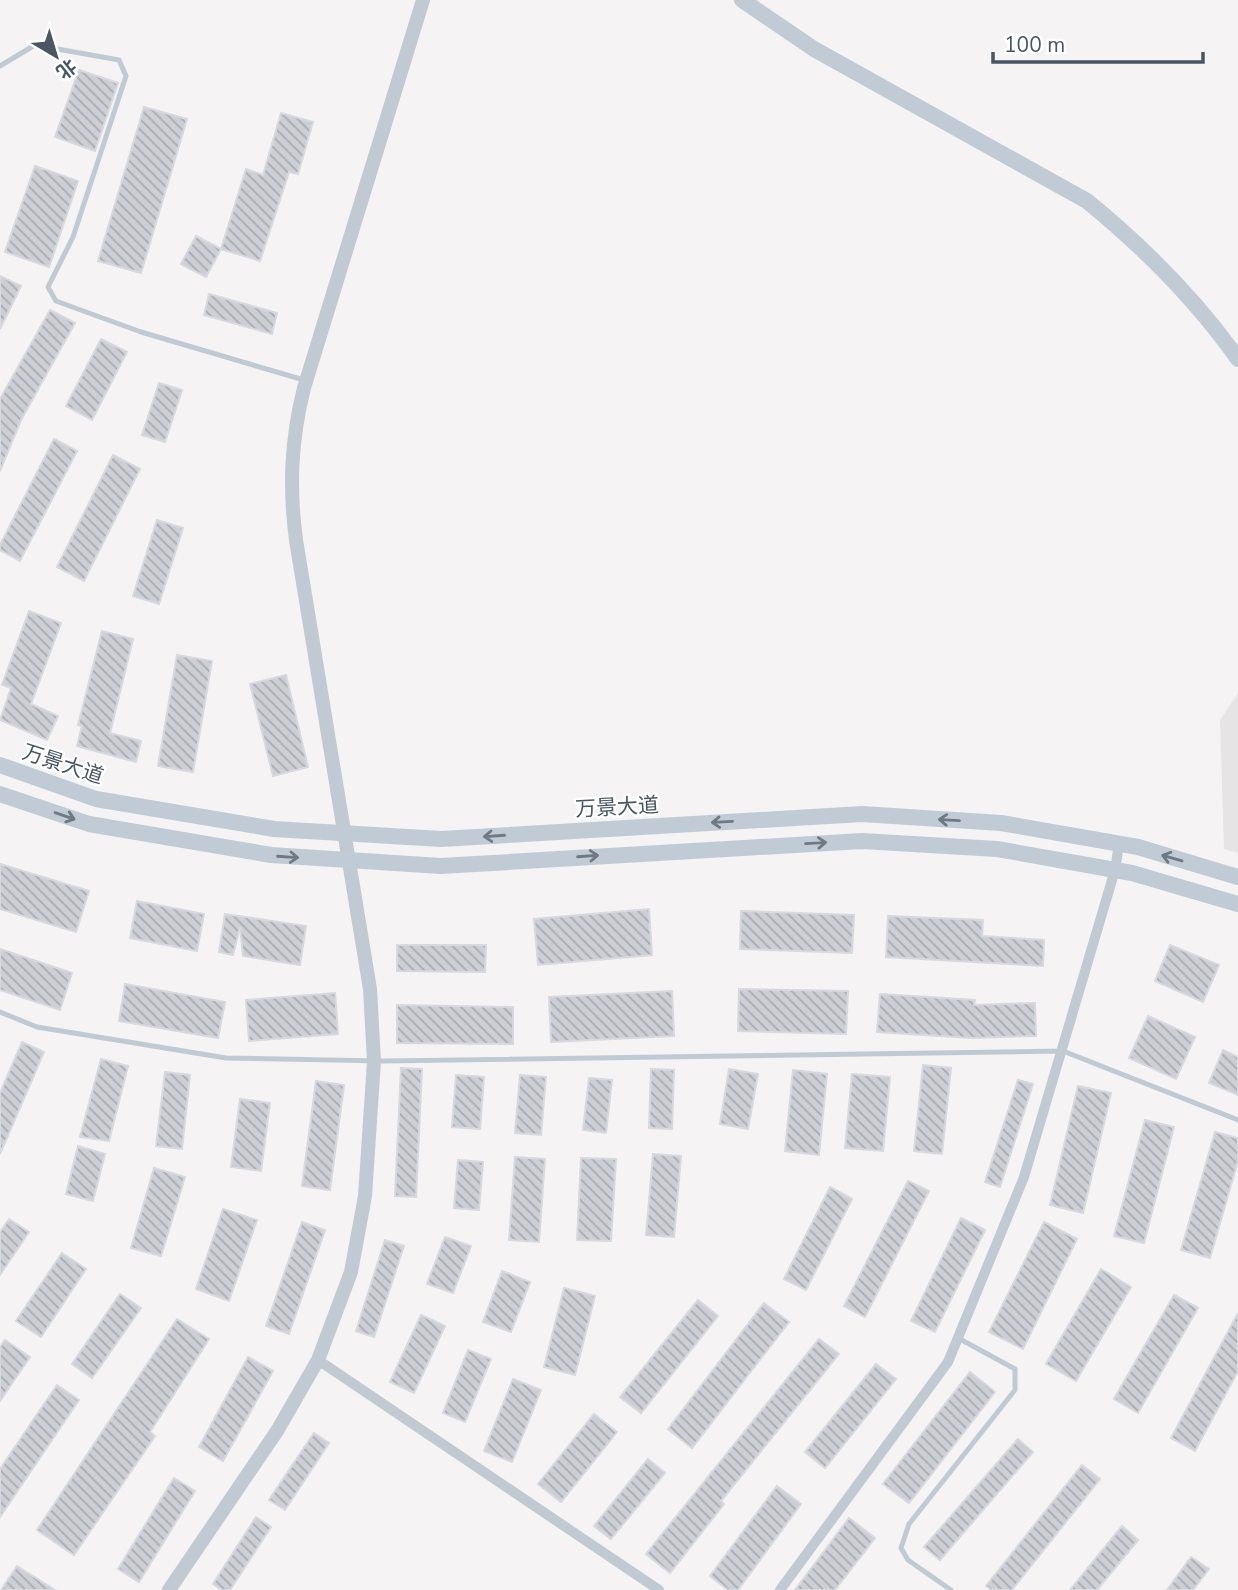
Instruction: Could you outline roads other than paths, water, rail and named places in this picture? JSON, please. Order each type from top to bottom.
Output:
[{"type":"main road","points":[[742,0],[814,49],[1087,201],[1115,224],[1172,283],[1238,359]]},
{"type":"main road","name":"万景大道","points":[[0,765],[96,799],[274,829],[441,839],[862,814],[1001,823],[1119,844],[1238,877]]},
{"type":"main road","points":[[0,794],[89,824],[271,855],[441,866],[862,841],[998,849],[1115,870],[1238,904]]},
{"type":"street","points":[[169,1590],[277,1431],[318,1360],[344,1297],[359,1239],[370,1152],[374,1061],[370,989],[293,516],[292,447],[306,381],[423,0]]},
{"type":"street","points":[[780,1590],[948,1362],[1024,1177],[1115,870],[1119,844]]},
{"type":"street","points":[[318,1360],[659,1590]]},
{"type":"lane","points":[[0,66],[35,45],[119,60],[126,76],[73,237],[48,287],[56,301],[141,332],[306,381]]},
{"type":"lane","points":[[0,1012],[37,1027],[226,1058],[374,1061],[1063,1051],[1238,1120]]},
{"type":"lane","points":[[951,1590],[908,1560],[901,1548],[909,1524],[1015,1390],[1015,1369],[958,1338]]}]
